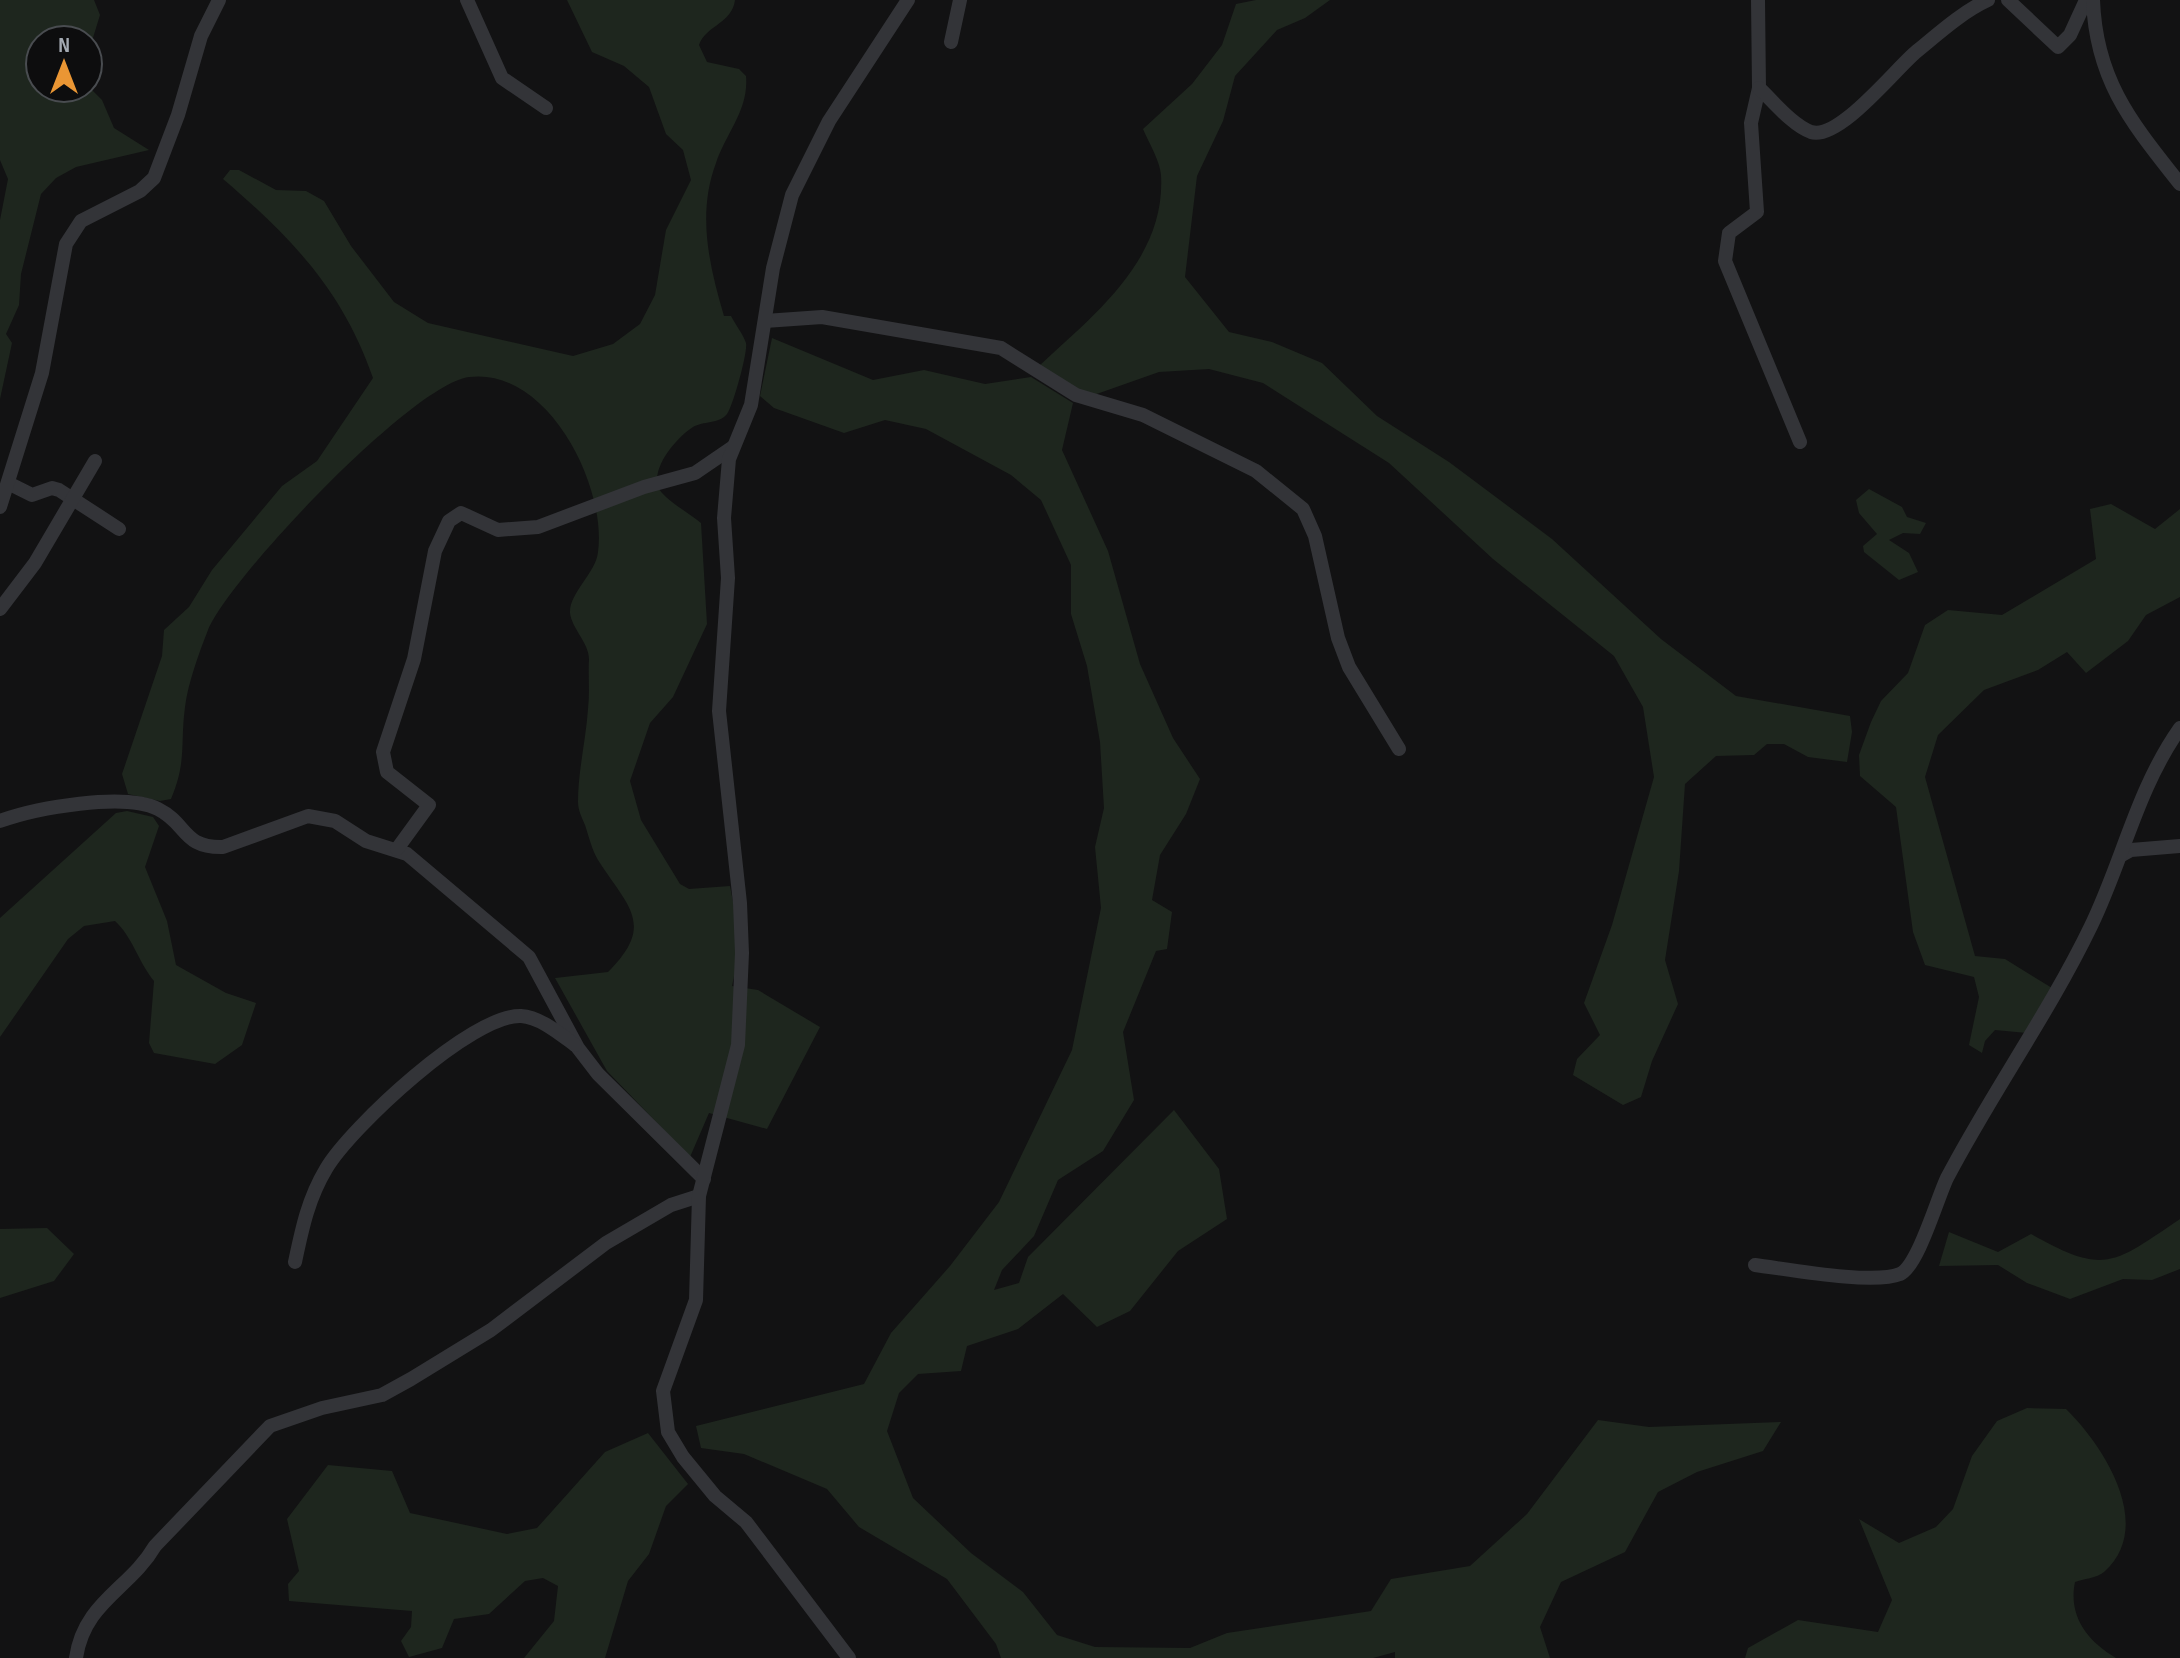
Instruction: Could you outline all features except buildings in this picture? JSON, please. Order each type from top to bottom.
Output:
[{"type":"street","points":[[0,507],[42,373],[66,244],[81,221],[140,191],[154,178],[178,115],[201,36],[219,0]]},
{"type":"street","points":[[467,0],[502,78],[546,108]]},
{"type":"street","points":[[849,1658],[746,1522],[715,1496],[683,1457],[668,1432],[663,1391],[696,1300],[699,1196],[734,1068],[741,994],[740,903],[719,711],[728,578],[724,518],[727,474],[733,447],[751,405],[781,229],[809,156],[908,0]]},
{"type":"street","points":[[951,42],[960,0]]},
{"type":"street","points":[[1758,0],[1759,88],[1751,123],[1757,212],[1729,233],[1725,261],[1800,442]]},
{"type":"street","points":[[1759,88],[1813,133],[1824,131],[1839,124],[1869,99],[1916,52],[1988,0]]},
{"type":"street","points":[[2008,0],[2058,47],[2070,35],[2086,0]]},
{"type":"street","points":[[2093,0],[2099,54],[2107,79],[2129,120],[2180,184]]},
{"type":"street","points":[[765,321],[822,317],[1001,348],[1076,395],[1143,415],[1256,471],[1303,509],[1315,536],[1338,638],[1349,667],[1399,749]]},
{"type":"street","points":[[397,849],[429,805],[387,772],[383,752],[414,659],[435,551],[449,521],[461,513],[498,530],[538,527],[644,487],[695,473],[733,447]]},
{"type":"street","points":[[0,609],[35,563],[95,461]]},
{"type":"street","points":[[8,483],[23,493],[38,494],[52,488],[119,529]]},
{"type":"street","points":[[1755,1265],[1865,1277],[1900,1274],[1913,1263],[1946,1181],[2054,996],[2122,855],[2143,791],[2180,728]]},
{"type":"street","points":[[0,821],[79,805],[131,803],[157,808],[180,825],[187,838],[211,847],[223,847],[308,816],[335,821],[366,841],[397,849],[415,860],[529,957],[578,1048],[627,1106],[704,1179]]},
{"type":"street","points":[[2122,855],[2131,850],[2180,846]]},
{"type":"street","points":[[295,1262],[304,1217],[328,1166],[371,1114],[425,1066],[475,1034],[511,1017],[539,1021],[578,1048]]},
{"type":"street","points":[[76,1658],[87,1624],[100,1603],[145,1562],[155,1546],[270,1426],[322,1408],[382,1395],[491,1330],[606,1243],[671,1205],[699,1196]]},
{"type":"shaded area","points":[[0,0],[94,0],[100,15],[97,24],[24,24],[24,104],[104,104],[114,128],[149,150],[76,167],[56,178],[41,194],[21,274],[19,305],[6,334],[12,343],[0,399],[0,220],[8,179],[0,160]]},
{"type":"shaded area","points":[[567,0],[735,0],[729,14],[702,38],[699,45],[707,62],[739,69],[746,76],[744,100],[710,182],[706,220],[710,259],[724,316],[731,316],[746,343],[742,367],[727,414],[686,432],[665,456],[657,476],[662,493],[701,523],[707,624],[673,697],[650,723],[630,781],[641,820],[680,884],[689,889],[730,886],[741,944],[732,986],[758,990],[820,1027],[767,1129],[709,1113],[690,1157],[607,1071],[555,978],[608,972],[623,955],[634,928],[627,903],[594,852],[578,805],[589,703],[589,659],[570,613],[574,598],[593,568],[598,552],[593,495],[582,465],[566,436],[546,410],[523,391],[497,379],[469,377],[443,388],[408,412],[326,486],[250,569],[208,630],[189,688],[181,763],[171,799],[160,801],[128,794],[122,774],[162,656],[164,630],[189,607],[212,570],[282,486],[317,461],[373,378],[347,318],[331,292],[293,245],[223,179],[230,170],[239,170],[276,190],[306,191],[324,201],[351,246],[394,302],[428,323],[573,356],[613,344],[640,324],[655,295],[666,230],[691,180],[683,150],[666,134],[649,87],[624,66],[592,52]]},
{"type":"shaded area","points":[[1256,0],[1330,0],[1305,18],[1277,30],[1235,76],[1223,121],[1197,176],[1185,277],[1229,332],[1272,342],[1322,363],[1377,416],[1449,462],[1552,539],[1661,639],[1736,696],[1850,716],[1852,732],[1847,762],[1808,757],[1784,744],[1767,744],[1754,755],[1716,756],[1685,784],[1679,871],[1665,960],[1678,1004],[1652,1061],[1641,1097],[1623,1105],[1573,1075],[1577,1059],[1600,1035],[1584,1003],[1612,925],[1654,777],[1643,707],[1614,656],[1493,559],[1389,463],[1263,383],[1209,369],[1159,372],[1091,396],[1057,380],[1039,366],[1104,305],[1139,259],[1152,233],[1159,205],[1161,175],[1143,129],[1192,84],[1222,45],[1236,4]]},
{"type":"shaded area","points":[[772,338],[873,380],[924,370],[985,384],[1031,377],[1073,403],[1062,450],[1108,551],[1140,664],[1173,738],[1200,779],[1186,814],[1160,855],[1152,900],[1172,912],[1167,949],[1156,951],[1123,1032],[1134,1100],[1103,1151],[1058,1180],[1034,1236],[1002,1270],[994,1290],[1019,1283],[1028,1257],[1174,1110],[1219,1169],[1227,1219],[1178,1251],[1130,1311],[1097,1327],[1063,1294],[1018,1329],[967,1346],[961,1371],[918,1374],[899,1393],[887,1431],[913,1498],[971,1553],[1023,1592],[1057,1635],[1095,1647],[1190,1648],[1227,1633],[1371,1611],[1391,1579],[1470,1566],[1527,1514],[1598,1420],[1649,1427],[1781,1422],[1763,1451],[1697,1472],[1658,1492],[1625,1552],[1561,1582],[1540,1627],[1550,1658],[1395,1658],[1395,1652],[1373,1658],[1001,1658],[996,1644],[947,1579],[859,1527],[827,1489],[744,1454],[701,1448],[696,1426],[864,1384],[891,1333],[950,1266],[999,1202],[1072,1050],[1101,908],[1095,847],[1104,808],[1100,742],[1087,666],[1071,614],[1071,565],[1041,500],[1011,475],[926,429],[885,420],[844,433],[774,408],[760,396]]},
{"type":"shaded area","points":[[1869,489],[1902,507],[1907,517],[1926,523],[1920,534],[1903,533],[1889,540],[1909,553],[1918,572],[1899,580],[1864,552],[1863,546],[1877,534],[1859,513],[1856,500]]},
{"type":"shaded area","points":[[2111,504],[2155,529],[2180,509],[2180,597],[2146,615],[2128,641],[2086,673],[2067,652],[2038,670],[1984,690],[1938,735],[1925,777],[1975,956],[2005,959],[2052,988],[2027,1033],[1995,1030],[1985,1041],[1982,1053],[1969,1045],[1979,997],[1974,977],[1925,965],[1913,932],[1896,807],[1860,776],[1859,755],[1881,701],[1908,673],[1925,625],[1948,610],[2002,615],[2096,559],[2090,509]]},
{"type":"shaded area","points":[[127,811],[153,817],[159,826],[145,867],[167,921],[176,965],[226,993],[256,1003],[242,1045],[215,1064],[154,1053],[149,1043],[154,981],[115,921],[84,926],[68,939],[0,1037],[0,918],[116,813]]},
{"type":"shaded area","points":[[2180,1219],[2180,1269],[2152,1280],[2123,1279],[2070,1299],[2027,1283],[1998,1265],[1939,1266],[1949,1232],[1998,1252],[2031,1234],[2076,1256],[2093,1260],[2123,1255]]},
{"type":"shaded area","points":[[47,1228],[74,1254],[54,1281],[0,1298],[0,1229]]},
{"type":"shaded area","points":[[2027,1408],[2066,1409],[2095,1443],[2118,1487],[2125,1510],[2125,1532],[2119,1553],[2101,1574],[2075,1582],[2074,1594],[2074,1606],[2082,1626],[2096,1644],[2116,1658],[1745,1658],[1748,1648],[1798,1620],[1878,1632],[1892,1600],[1859,1519],[1899,1543],[1936,1527],[1953,1509],[1972,1456],[1997,1421]]},
{"type":"shaded area","points":[[648,1433],[688,1484],[666,1506],[649,1554],[628,1581],[605,1658],[524,1658],[554,1621],[558,1586],[543,1578],[525,1581],[489,1614],[454,1619],[442,1648],[409,1657],[401,1641],[411,1627],[412,1611],[289,1601],[288,1584],[299,1571],[287,1519],[328,1465],[392,1471],[410,1513],[507,1534],[537,1528],[605,1452]]}]
